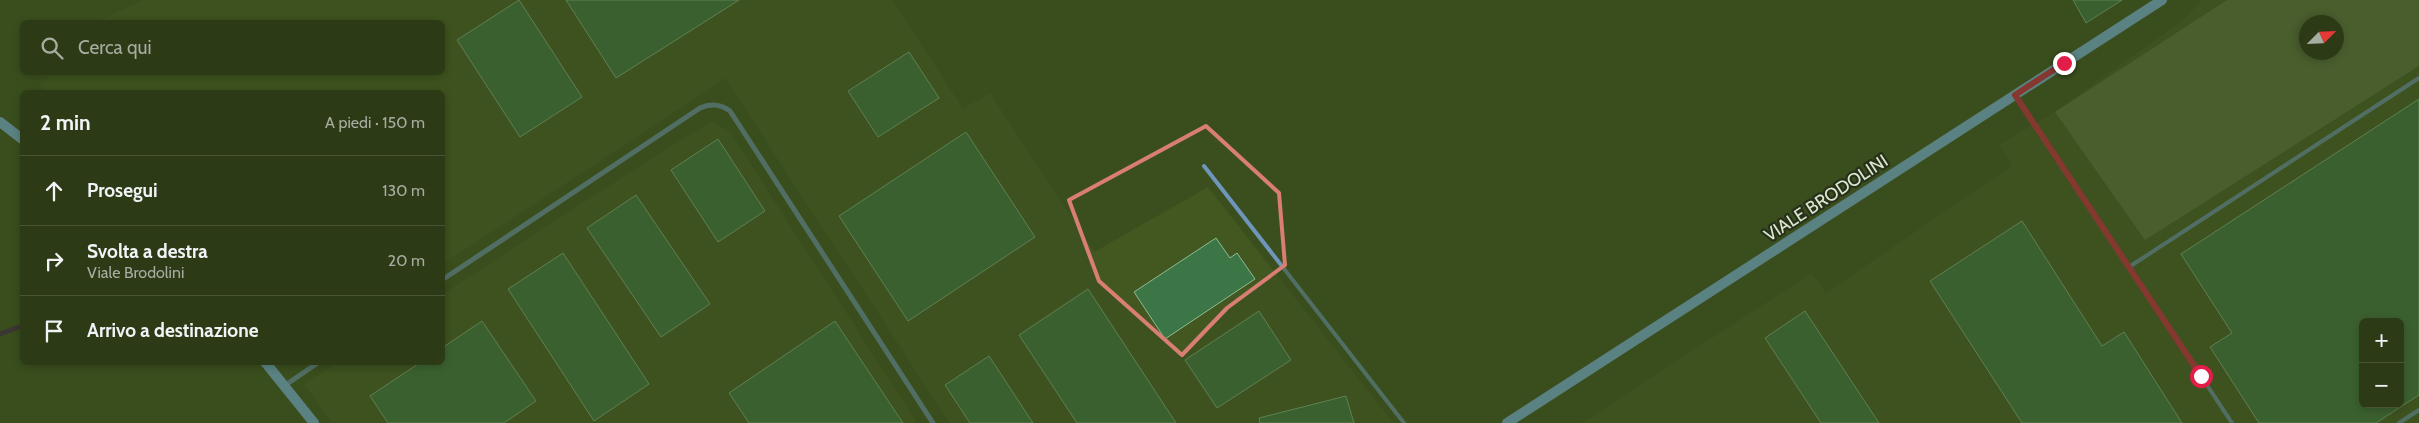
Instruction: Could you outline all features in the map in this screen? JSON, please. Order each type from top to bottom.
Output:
[{"type":"street","name":"VIALE BRODOLINI","points":[[1507,423],[2162,0]]},
{"type":"street","points":[[445,278],[700,108],[707,105],[723,106],[736,119],[933,423]]},
{"type":"street","points":[[0,122],[20,137]]},
{"type":"street","points":[[267,365],[314,423]]},
{"type":"street","points":[[284,386],[315,365]]},
{"type":"lane","points":[[2129,267],[2419,78]]},
{"type":"lane","points":[[2015,95],[2232,423]]},
{"type":"lane","points":[[1204,166],[1404,423]]},
{"type":"lane","points":[[2399,423],[2419,410]]},
{"type":"highlighted area","points":[[1206,126],[1279,193],[1285,265],[1227,308],[1182,355],[1099,281],[1069,200]]},
{"type":"shaded area","points":[[143,0],[892,0],[963,109],[990,93],[1094,252],[1208,187],[1393,423],[950,423],[725,78],[445,263],[445,90],[45,90],[40,87],[50,75],[445,75],[445,20],[101,20]]},
{"type":"shaded area","points":[[2202,0],[2419,0],[2419,423],[1582,423],[1812,273],[1826,293],[2012,166],[2000,145],[2055,112],[2186,18]]},
{"type":"shaded area","points":[[2227,0],[2419,0],[2419,66],[2145,240],[2055,112]]},
{"type":"shaded area","points":[[711,122],[724,128],[731,134],[917,423],[333,423],[304,384],[334,365],[445,365],[445,293]]},
{"type":"building","points":[[519,0],[582,97],[520,137],[457,40]]},
{"type":"building","points":[[566,0],[739,0],[616,78]]},
{"type":"building","points":[[2073,0],[2122,0],[2086,23]]},
{"type":"building","points":[[909,52],[939,98],[878,137],[848,91]]},
{"type":"building","points":[[2419,99],[2419,395],[2404,405],[2404,318],[2359,318],[2359,408],[2399,408],[2376,423],[2259,423],[2210,347],[2232,333],[2181,254]]},
{"type":"building","points":[[966,132],[1035,237],[908,321],[839,216]]},
{"type":"building","points":[[718,139],[765,211],[718,242],[671,170]]},
{"type":"building","points":[[636,195],[710,304],[661,337],[587,228]]},
{"type":"building","points":[[2022,221],[2102,346],[2124,332],[2182,423],[2022,423],[1930,281]]},
{"type":"building","points":[[1216,238],[1230,258],[1237,253],[1255,279],[1165,339],[1134,292]]},
{"type":"building","points":[[563,253],[649,384],[594,421],[508,289]]},
{"type":"building","points":[[1088,289],[1176,423],[1077,423],[1019,335]]},
{"type":"building","points":[[1259,311],[1291,360],[1217,408],[1185,360]]},
{"type":"building","points":[[1805,311],[1879,423],[1821,423],[1765,338]]},
{"type":"building","points":[[482,321],[536,401],[504,423],[388,423],[370,396],[416,365],[445,365],[445,346]]},
{"type":"building","points":[[835,321],[903,423],[749,423],[729,393]]},
{"type":"building","points":[[989,356],[1033,423],[970,423],[945,385]]},
{"type":"building","points":[[1346,396],[1354,423],[1260,423],[1259,418]]},
{"type":"waterway","points":[[0,334],[20,327]]},
{"type":"route","points":[[2064,63],[2015,95],[2201,376]]}]
